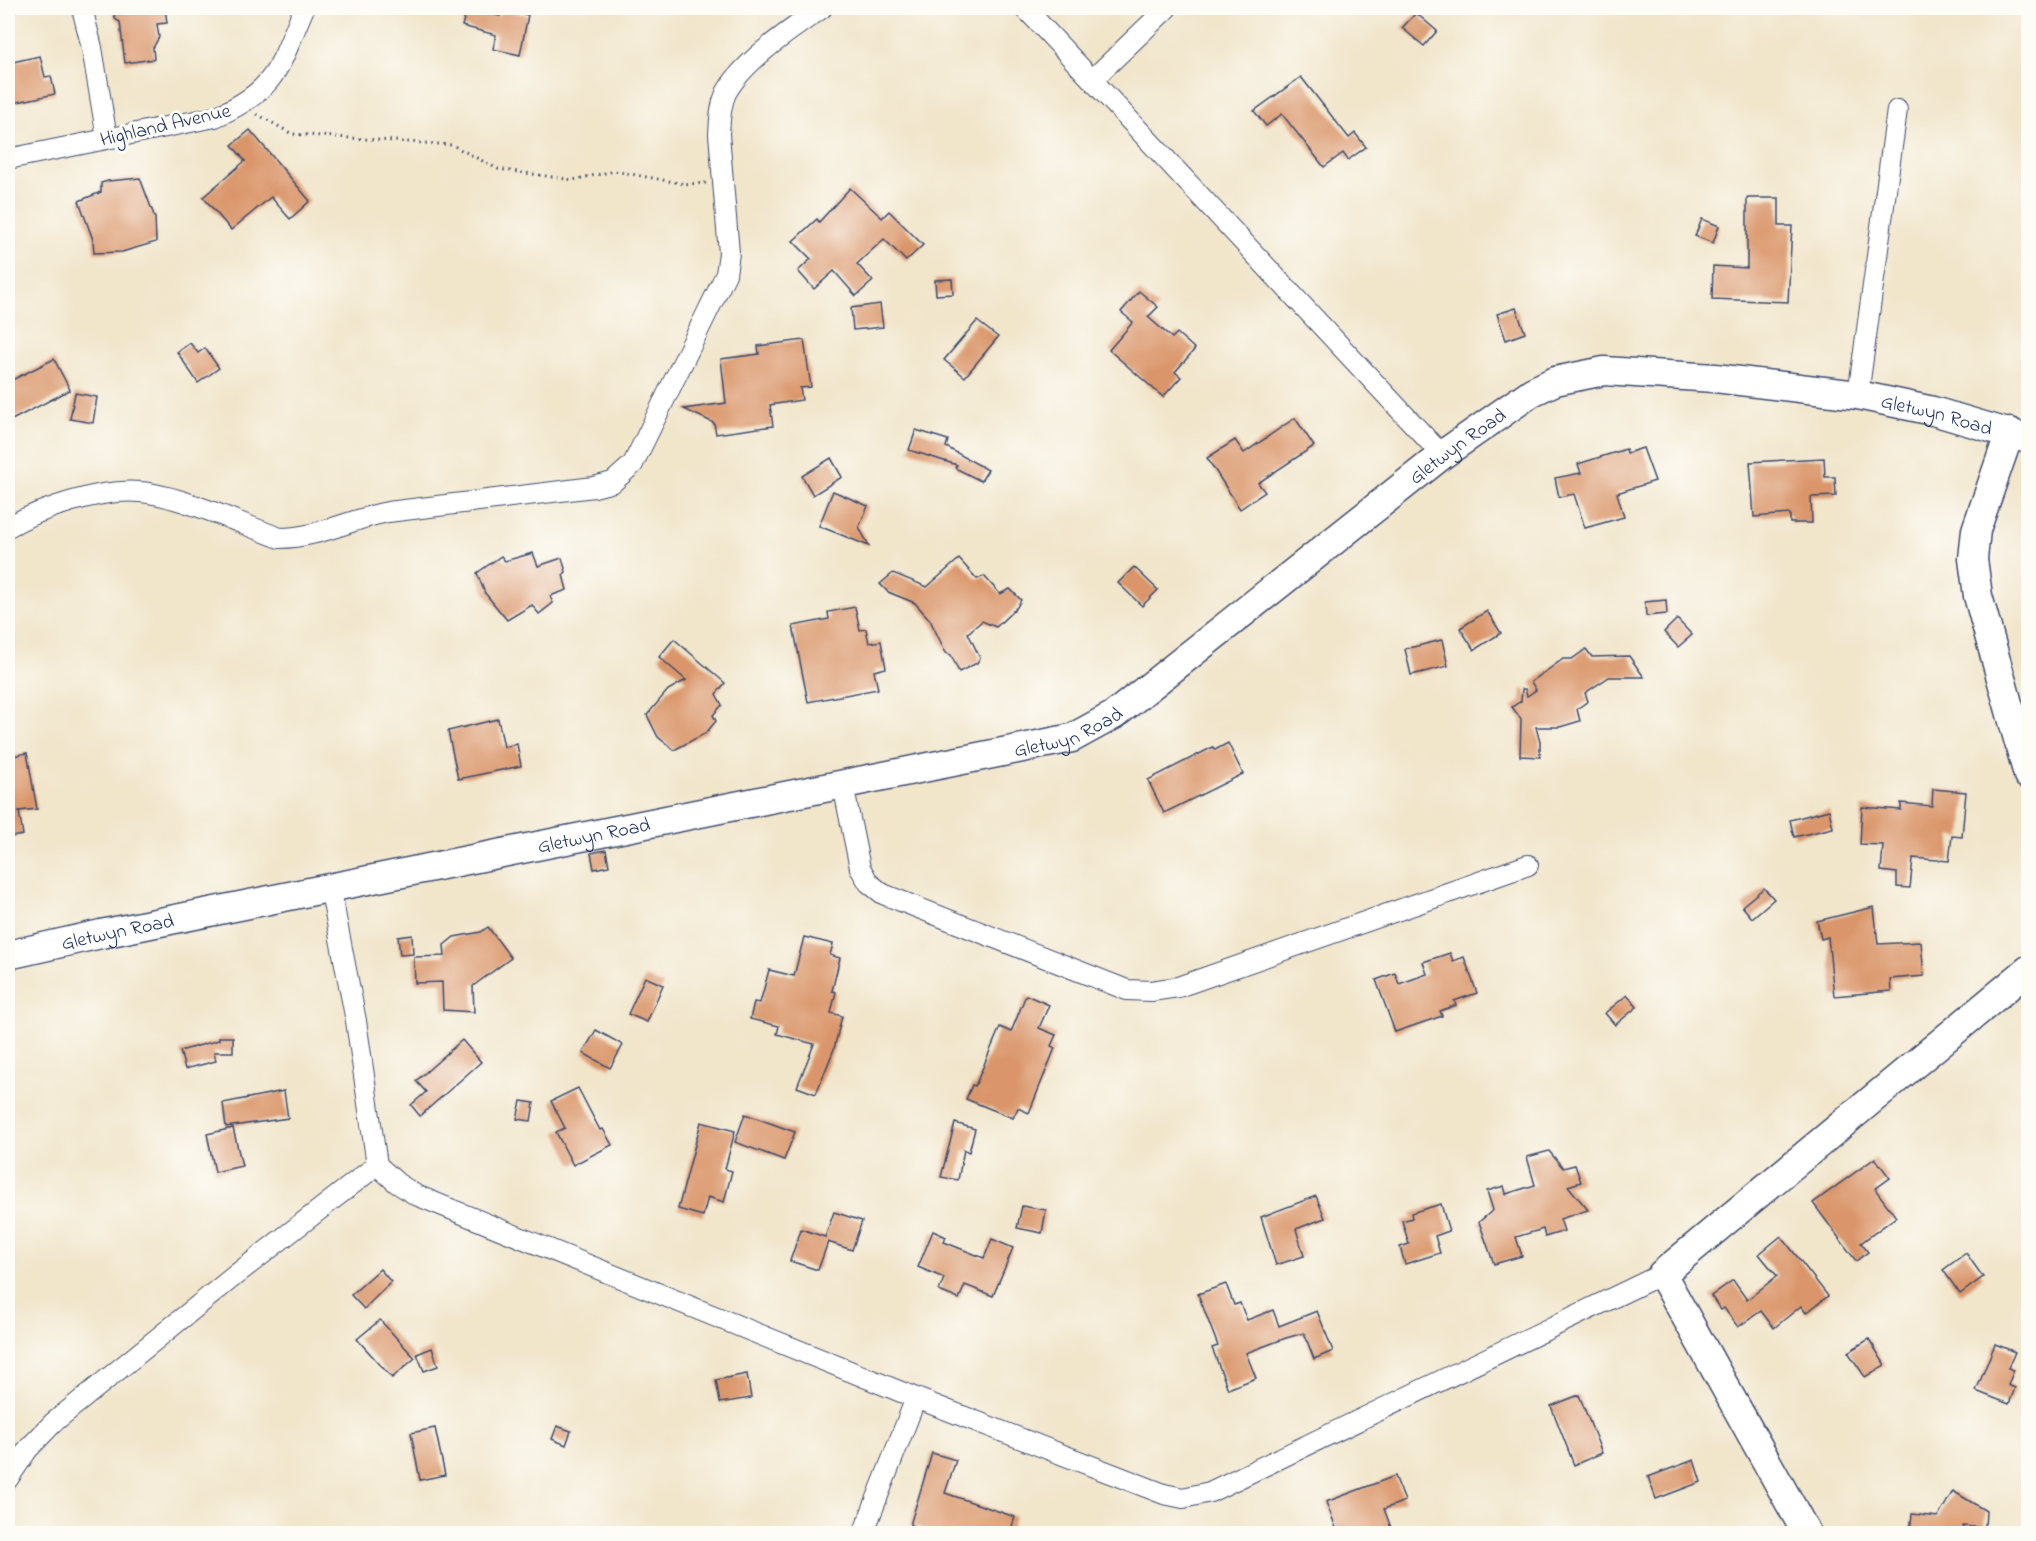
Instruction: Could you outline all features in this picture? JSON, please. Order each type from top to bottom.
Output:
[{"type":"street","points":[[82,8],[92,48],[107,138]]},
{"type":"street","name":"Highland Avenue","points":[[8,159],[215,117],[242,106],[261,92],[275,75],[304,8]]},
{"type":"street","points":[[8,527],[51,507],[83,499],[138,491],[159,495],[280,538],[297,538],[362,517],[388,512],[594,487],[613,482],[633,464],[726,274],[729,253],[719,134],[720,115],[725,95],[739,74],[822,8]]},
{"type":"street","points":[[1025,8],[1442,455]]},
{"type":"street","points":[[1092,80],[1167,8]]},
{"type":"street","points":[[1858,395],[1897,110]]},
{"type":"street","name":"Gletwyn Road","points":[[8,955],[330,887],[1054,743],[1089,731],[1114,715],[1442,455],[1532,392],[1554,381],[1577,374],[1604,371],[1715,378],[1858,395],[2019,435]]},
{"type":"street","points":[[2019,435],[1976,530],[1973,559],[1978,596],[2028,775]]},
{"type":"street","points":[[843,784],[860,868],[869,883],[883,894],[1127,990],[1151,992],[1178,987],[1528,865]]},
{"type":"street","points":[[330,887],[356,1021],[378,1165],[397,1183],[416,1195],[916,1398],[1164,1494],[1183,1498],[1200,1496],[1662,1274],[2028,970]]},
{"type":"street","points":[[8,1479],[28,1449],[54,1422],[238,1273],[378,1165]]},
{"type":"street","points":[[1662,1274],[1807,1533]]},
{"type":"street","points":[[863,1533],[916,1398]]},
{"type":"path","points":[[242,106],[292,134],[452,145],[498,169],[573,180],[614,171],[685,184],[724,183]]},
{"type":"building","points":[[113,8],[165,8],[167,23],[157,24],[159,37],[153,48],[154,59],[125,63],[120,22],[115,19]]},
{"type":"building","points":[[467,8],[500,16],[501,9],[528,15],[520,55],[493,49],[496,35],[462,26]]},
{"type":"building","points":[[1416,13],[1437,31],[1424,46],[1402,28]]},
{"type":"building","points":[[40,56],[45,77],[51,76],[55,94],[8,104],[8,63]]},
{"type":"building","points":[[1301,77],[1349,138],[1355,133],[1366,147],[1348,160],[1343,153],[1324,167],[1282,114],[1266,126],[1254,111]]},
{"type":"building","points":[[250,130],[310,201],[290,219],[271,197],[231,230],[203,197],[245,161],[232,145]]},
{"type":"building","points":[[140,178],[155,218],[156,242],[122,252],[94,253],[93,240],[79,201],[101,192],[101,183]]},
{"type":"building","points":[[850,188],[882,218],[889,211],[923,245],[906,261],[884,239],[857,264],[873,281],[856,296],[834,271],[814,289],[798,271],[811,259],[793,241],[817,219],[819,222]]},
{"type":"building","points":[[1747,198],[1779,198],[1779,226],[1792,226],[1788,302],[1712,299],[1713,266],[1747,268]]},
{"type":"building","points":[[1702,219],[1719,226],[1713,243],[1695,236]]},
{"type":"building","points":[[952,279],[953,294],[936,295],[935,280]]},
{"type":"building","points":[[1139,291],[1158,307],[1148,317],[1172,338],[1177,333],[1195,349],[1175,372],[1181,377],[1163,397],[1109,350],[1133,322],[1121,312]]},
{"type":"building","points":[[880,304],[883,327],[853,330],[851,308]]},
{"type":"building","points":[[1516,308],[1525,333],[1506,340],[1497,314]]},
{"type":"building","points":[[977,321],[998,337],[965,377],[944,360]]},
{"type":"building","points":[[804,340],[811,387],[800,388],[802,400],[770,405],[773,426],[716,434],[714,423],[684,409],[726,403],[721,359],[759,354],[758,346]]},
{"type":"building","points":[[190,343],[198,353],[205,348],[219,368],[198,383],[177,352]]},
{"type":"building","points":[[54,359],[70,390],[8,422],[8,382]]},
{"type":"building","points":[[75,393],[97,397],[93,423],[70,419]]},
{"type":"building","points":[[1295,418],[1314,446],[1258,483],[1265,492],[1240,509],[1207,458],[1235,440],[1244,453]]},
{"type":"building","points":[[916,430],[948,440],[946,447],[988,470],[981,481],[955,468],[957,465],[909,450]]},
{"type":"building","points":[[1643,448],[1655,481],[1617,493],[1624,517],[1585,528],[1574,494],[1559,497],[1555,478],[1581,473],[1578,464],[1626,449],[1627,453]]},
{"type":"building","points":[[831,458],[842,477],[813,495],[802,476]]},
{"type":"building","points":[[1824,458],[1825,477],[1835,477],[1836,496],[1811,497],[1812,523],[1790,523],[1790,514],[1754,517],[1750,462]]},
{"type":"building","points":[[833,491],[868,506],[859,527],[869,546],[819,526]]},
{"type":"building","points":[[533,553],[538,566],[562,558],[567,590],[550,596],[553,603],[539,614],[532,605],[507,620],[485,593],[477,573],[501,556],[505,561]]},
{"type":"building","points":[[959,559],[977,579],[984,576],[1000,594],[1010,589],[1021,600],[1017,607],[996,627],[982,621],[968,633],[980,658],[977,663],[959,672],[951,655],[946,653],[930,620],[915,603],[888,592],[880,584],[893,573],[927,587]]},
{"type":"building","points":[[1134,567],[1158,590],[1142,606],[1118,583]]},
{"type":"building","points":[[1666,600],[1667,614],[1646,616],[1645,602]]},
{"type":"building","points":[[855,607],[860,630],[866,629],[869,643],[881,641],[886,668],[874,671],[878,689],[808,702],[793,626],[829,619],[828,612]]},
{"type":"building","points":[[1487,611],[1501,633],[1474,650],[1460,628]]},
{"type":"building","points":[[1677,619],[1692,635],[1678,647],[1664,632]]},
{"type":"building","points":[[674,639],[725,683],[716,694],[722,705],[713,715],[716,721],[706,733],[674,750],[658,737],[647,715],[668,690],[686,680],[659,657]]},
{"type":"building","points":[[1442,640],[1448,666],[1411,675],[1405,649]]},
{"type":"building","points":[[1586,649],[1592,657],[1629,656],[1644,677],[1609,677],[1585,693],[1588,701],[1577,709],[1580,721],[1560,727],[1536,727],[1540,742],[1540,757],[1520,756],[1521,719],[1512,707],[1521,701],[1522,689],[1525,689],[1527,696],[1536,690],[1531,682],[1563,659],[1572,659]]},
{"type":"building","points":[[498,719],[504,747],[517,744],[521,766],[458,779],[448,731]]},
{"type":"building","points":[[1228,743],[1243,774],[1164,813],[1148,780],[1213,747],[1215,750]]},
{"type":"building","points":[[27,753],[37,809],[19,811],[23,835],[10,837],[8,757]]},
{"type":"building","points":[[1933,789],[1966,792],[1962,837],[1952,836],[1949,861],[1913,858],[1910,888],[1897,887],[1897,873],[1881,871],[1883,845],[1860,844],[1862,807],[1901,810],[1901,803],[1932,806]]},
{"type":"building","points":[[1829,810],[1833,828],[1794,837],[1790,820]]},
{"type":"building","points":[[606,850],[609,866],[594,869],[591,853]]},
{"type":"building","points":[[1764,888],[1774,899],[1752,918],[1742,906]]},
{"type":"building","points":[[1874,907],[1878,944],[1921,942],[1924,976],[1890,979],[1891,991],[1834,996],[1828,937],[1821,939],[1817,921]]},
{"type":"building","points":[[488,927],[511,958],[473,986],[474,1012],[443,1010],[442,982],[415,983],[414,957],[445,956],[444,945],[454,937],[481,932]]},
{"type":"building","points":[[412,935],[413,954],[400,955],[398,937]]},
{"type":"building","points":[[804,937],[833,944],[830,955],[840,958],[832,991],[836,992],[831,1013],[842,1016],[834,1049],[816,1094],[797,1087],[814,1044],[777,1034],[779,1026],[750,1019],[754,1002],[760,1003],[769,970],[794,976]]},
{"type":"building","points":[[1450,953],[1453,961],[1464,957],[1477,993],[1454,1001],[1456,1005],[1440,1011],[1442,1016],[1395,1032],[1376,980],[1395,973],[1399,984],[1427,974],[1423,962]]},
{"type":"building","points":[[645,977],[663,985],[647,1022],[628,1014]]},
{"type":"building","points":[[1026,995],[1049,1005],[1039,1028],[1056,1035],[1051,1046],[1055,1048],[1029,1113],[1018,1108],[1013,1118],[966,1099],[972,1085],[975,1086],[1000,1027],[1011,1032]]},
{"type":"building","points":[[1627,995],[1637,1007],[1615,1025],[1605,1013]]},
{"type":"building","points":[[596,1030],[623,1045],[610,1068],[583,1053]]},
{"type":"building","points":[[219,1037],[233,1037],[233,1052],[214,1052],[216,1061],[185,1069],[180,1051],[219,1040]]},
{"type":"building","points":[[462,1040],[481,1062],[420,1116],[411,1105],[426,1092],[416,1081]]},
{"type":"building","points":[[578,1088],[600,1130],[603,1129],[612,1145],[573,1165],[556,1132],[565,1128],[551,1101]]},
{"type":"building","points":[[284,1091],[288,1118],[226,1127],[223,1103]]},
{"type":"building","points":[[521,1101],[534,1103],[531,1121],[517,1119]]},
{"type":"building","points":[[745,1114],[795,1132],[784,1160],[735,1142]]},
{"type":"building","points":[[701,1122],[735,1131],[725,1169],[732,1171],[724,1202],[708,1197],[703,1216],[678,1209]]},
{"type":"building","points":[[955,1123],[975,1129],[969,1152],[964,1150],[958,1180],[941,1177]]},
{"type":"building","points":[[233,1128],[242,1166],[215,1172],[207,1134]]},
{"type":"building","points":[[1549,1151],[1563,1168],[1575,1165],[1581,1182],[1568,1186],[1588,1210],[1560,1219],[1564,1231],[1545,1237],[1543,1229],[1516,1237],[1522,1256],[1494,1264],[1479,1222],[1493,1210],[1487,1191],[1504,1186],[1506,1194],[1535,1185],[1527,1157]]},
{"type":"building","points":[[1875,1158],[1890,1178],[1875,1189],[1896,1217],[1861,1243],[1868,1252],[1856,1261],[1813,1203]]},
{"type":"building","points":[[1316,1196],[1325,1218],[1296,1229],[1304,1256],[1276,1265],[1261,1217]]},
{"type":"building","points":[[1441,1204],[1449,1231],[1435,1236],[1440,1253],[1405,1264],[1400,1247],[1409,1244],[1402,1221],[1412,1218],[1411,1213]]},
{"type":"building","points":[[1022,1206],[1046,1210],[1042,1233],[1017,1228]]},
{"type":"building","points":[[834,1212],[862,1221],[852,1250],[828,1242],[818,1270],[790,1261],[801,1229],[825,1237]]},
{"type":"building","points":[[933,1231],[946,1237],[944,1242],[984,1258],[992,1239],[1013,1248],[993,1296],[965,1285],[959,1299],[939,1291],[944,1278],[918,1267]]},
{"type":"building","points":[[1781,1236],[1828,1296],[1806,1313],[1801,1306],[1774,1328],[1761,1311],[1738,1327],[1724,1308],[1721,1310],[1711,1296],[1733,1280],[1747,1300],[1777,1276],[1759,1254]]},
{"type":"building","points":[[1966,1253],[1983,1277],[1960,1294],[1943,1270]]},
{"type":"building","points":[[380,1269],[391,1282],[364,1309],[351,1295]]},
{"type":"building","points":[[1226,1284],[1234,1305],[1240,1303],[1247,1320],[1273,1310],[1279,1326],[1317,1311],[1333,1351],[1314,1359],[1304,1333],[1286,1338],[1246,1353],[1256,1378],[1228,1389],[1212,1348],[1218,1346],[1198,1294]]},
{"type":"building","points":[[380,1320],[415,1358],[392,1378],[357,1339]]},
{"type":"building","points":[[1869,1339],[1885,1365],[1865,1377],[1848,1352]]},
{"type":"building","points":[[1995,1344],[2015,1352],[2008,1368],[2014,1370],[2008,1385],[2015,1388],[2009,1404],[1976,1391]]},
{"type":"building","points":[[432,1348],[438,1366],[424,1371],[417,1354]]},
{"type":"building","points":[[747,1374],[751,1398],[720,1403],[716,1380]]},
{"type":"building","points":[[1579,1395],[1602,1453],[1574,1465],[1551,1406]]},
{"type":"building","points":[[557,1426],[571,1431],[566,1445],[552,1439]]},
{"type":"building","points":[[435,1428],[445,1475],[420,1480],[411,1433]]},
{"type":"building","points":[[932,1453],[956,1460],[945,1493],[1015,1517],[1010,1533],[925,1533],[926,1530],[910,1525]]},
{"type":"building","points":[[1694,1460],[1701,1482],[1656,1499],[1648,1477]]},
{"type":"building","points":[[1395,1476],[1405,1501],[1384,1509],[1393,1533],[1338,1533],[1326,1502]]},
{"type":"building","points":[[1953,1491],[1986,1511],[1985,1528],[1963,1526],[1962,1533],[1910,1533],[1912,1514],[1938,1517]]}]
